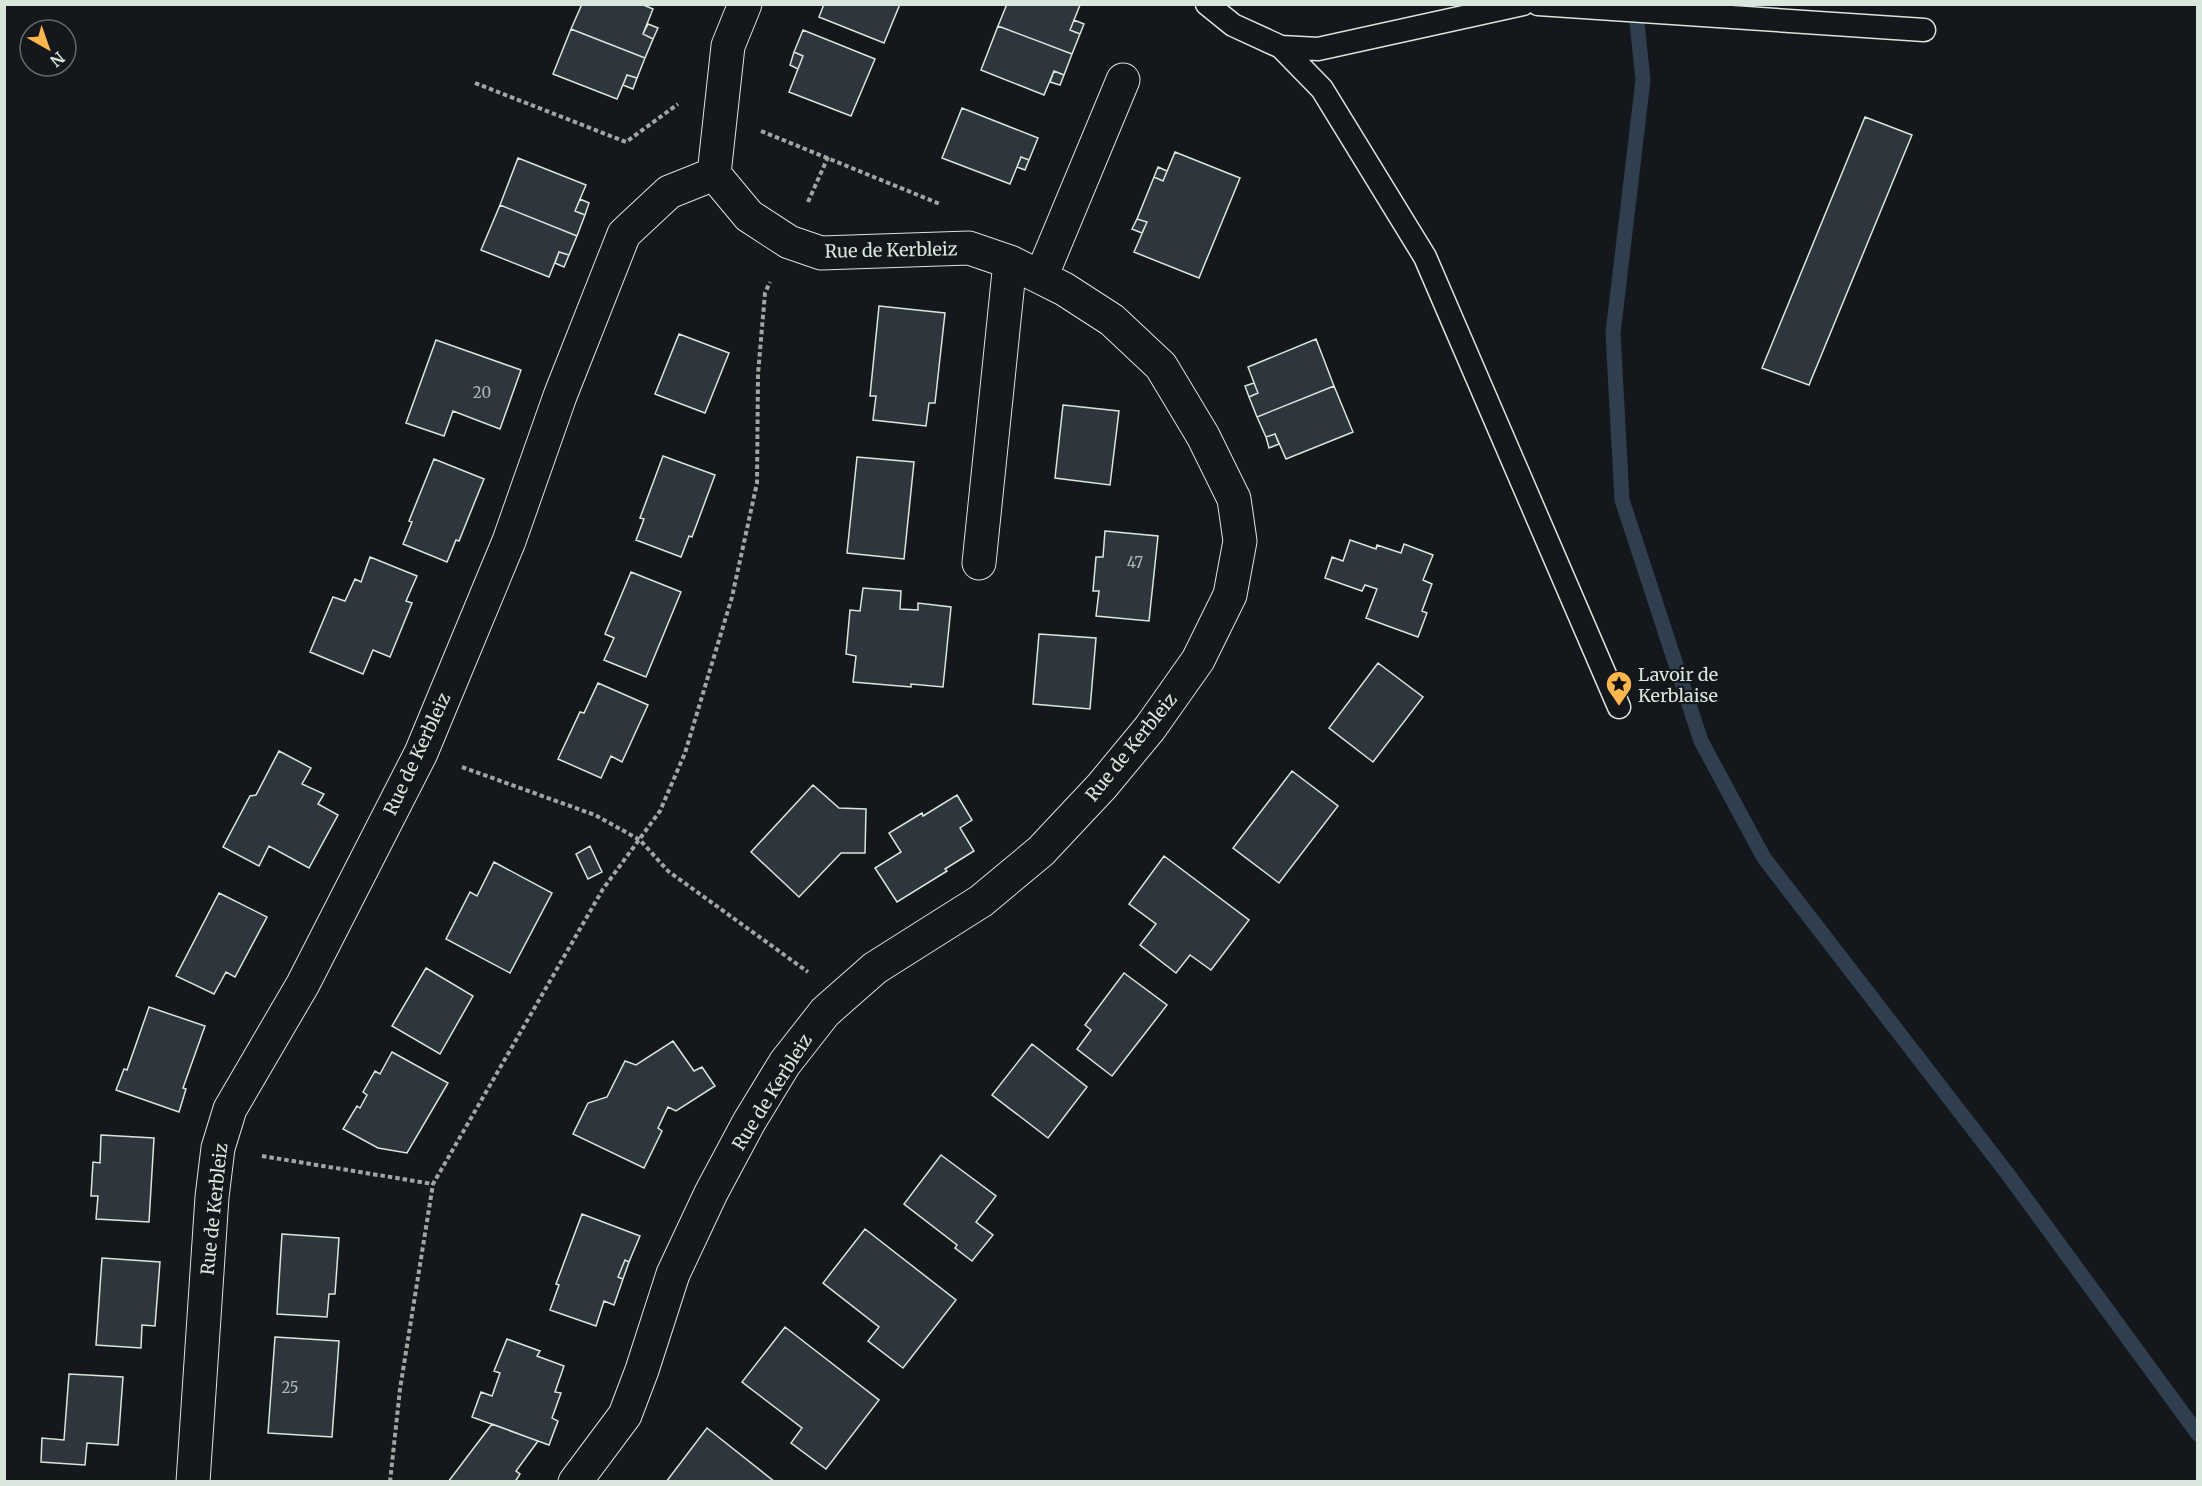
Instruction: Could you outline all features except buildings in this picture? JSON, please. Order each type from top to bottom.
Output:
[{"type":"street","points":[[714,174],[728,46],[745,4]]},
{"type":"street","points":[[1041,277],[1123,80]]},
{"type":"street","name":"Rue de Kerbleiz","points":[[194,1482],[212,1197],[218,1149],[230,1109],[303,984],[421,753],[509,541],[560,396],[624,234],[669,192],[714,174],[749,216],[789,242],[821,253],[969,248],[1010,262],[1041,277],[1112,320],[1161,366],[1203,436],[1234,499],[1240,541],[1230,595],[1198,660],[1150,728],[1102,786],[1041,851],[981,901],[875,968],[825,1012],[785,1063],[749,1122],[711,1193],[673,1274],[625,1415],[574,1482]]},
{"type":"street","points":[[979,563],[1010,262]]},
{"type":"lane","points":[[1207,4],[1233,25],[1281,47],[1322,89],[1425,257],[1619,707]]},
{"type":"lane","points":[[1281,47],[1318,49],[1523,4]]},
{"type":"lane","points":[[1538,4],[1924,30]]},
{"type":"path","points":[[475,83],[626,142],[682,102],[828,157],[947,208]]},
{"type":"path","points":[[390,1482],[400,1389],[432,1184],[603,889],[660,811],[685,753],[732,597],[757,483],[758,374],[765,293],[789,242]]},
{"type":"path","points":[[421,753],[595,815],[640,840],[668,871],[842,997]]},
{"type":"path","points":[[218,1149],[432,1184]]},
{"type":"waterway","points":[[1635,4],[1643,80],[1613,333],[1622,500],[1701,741],[1764,858],[2007,1173],[2198,1434]]},
{"type":"place","name":"Lavoir de Kerblaise","points":[[1619,707]]}]
